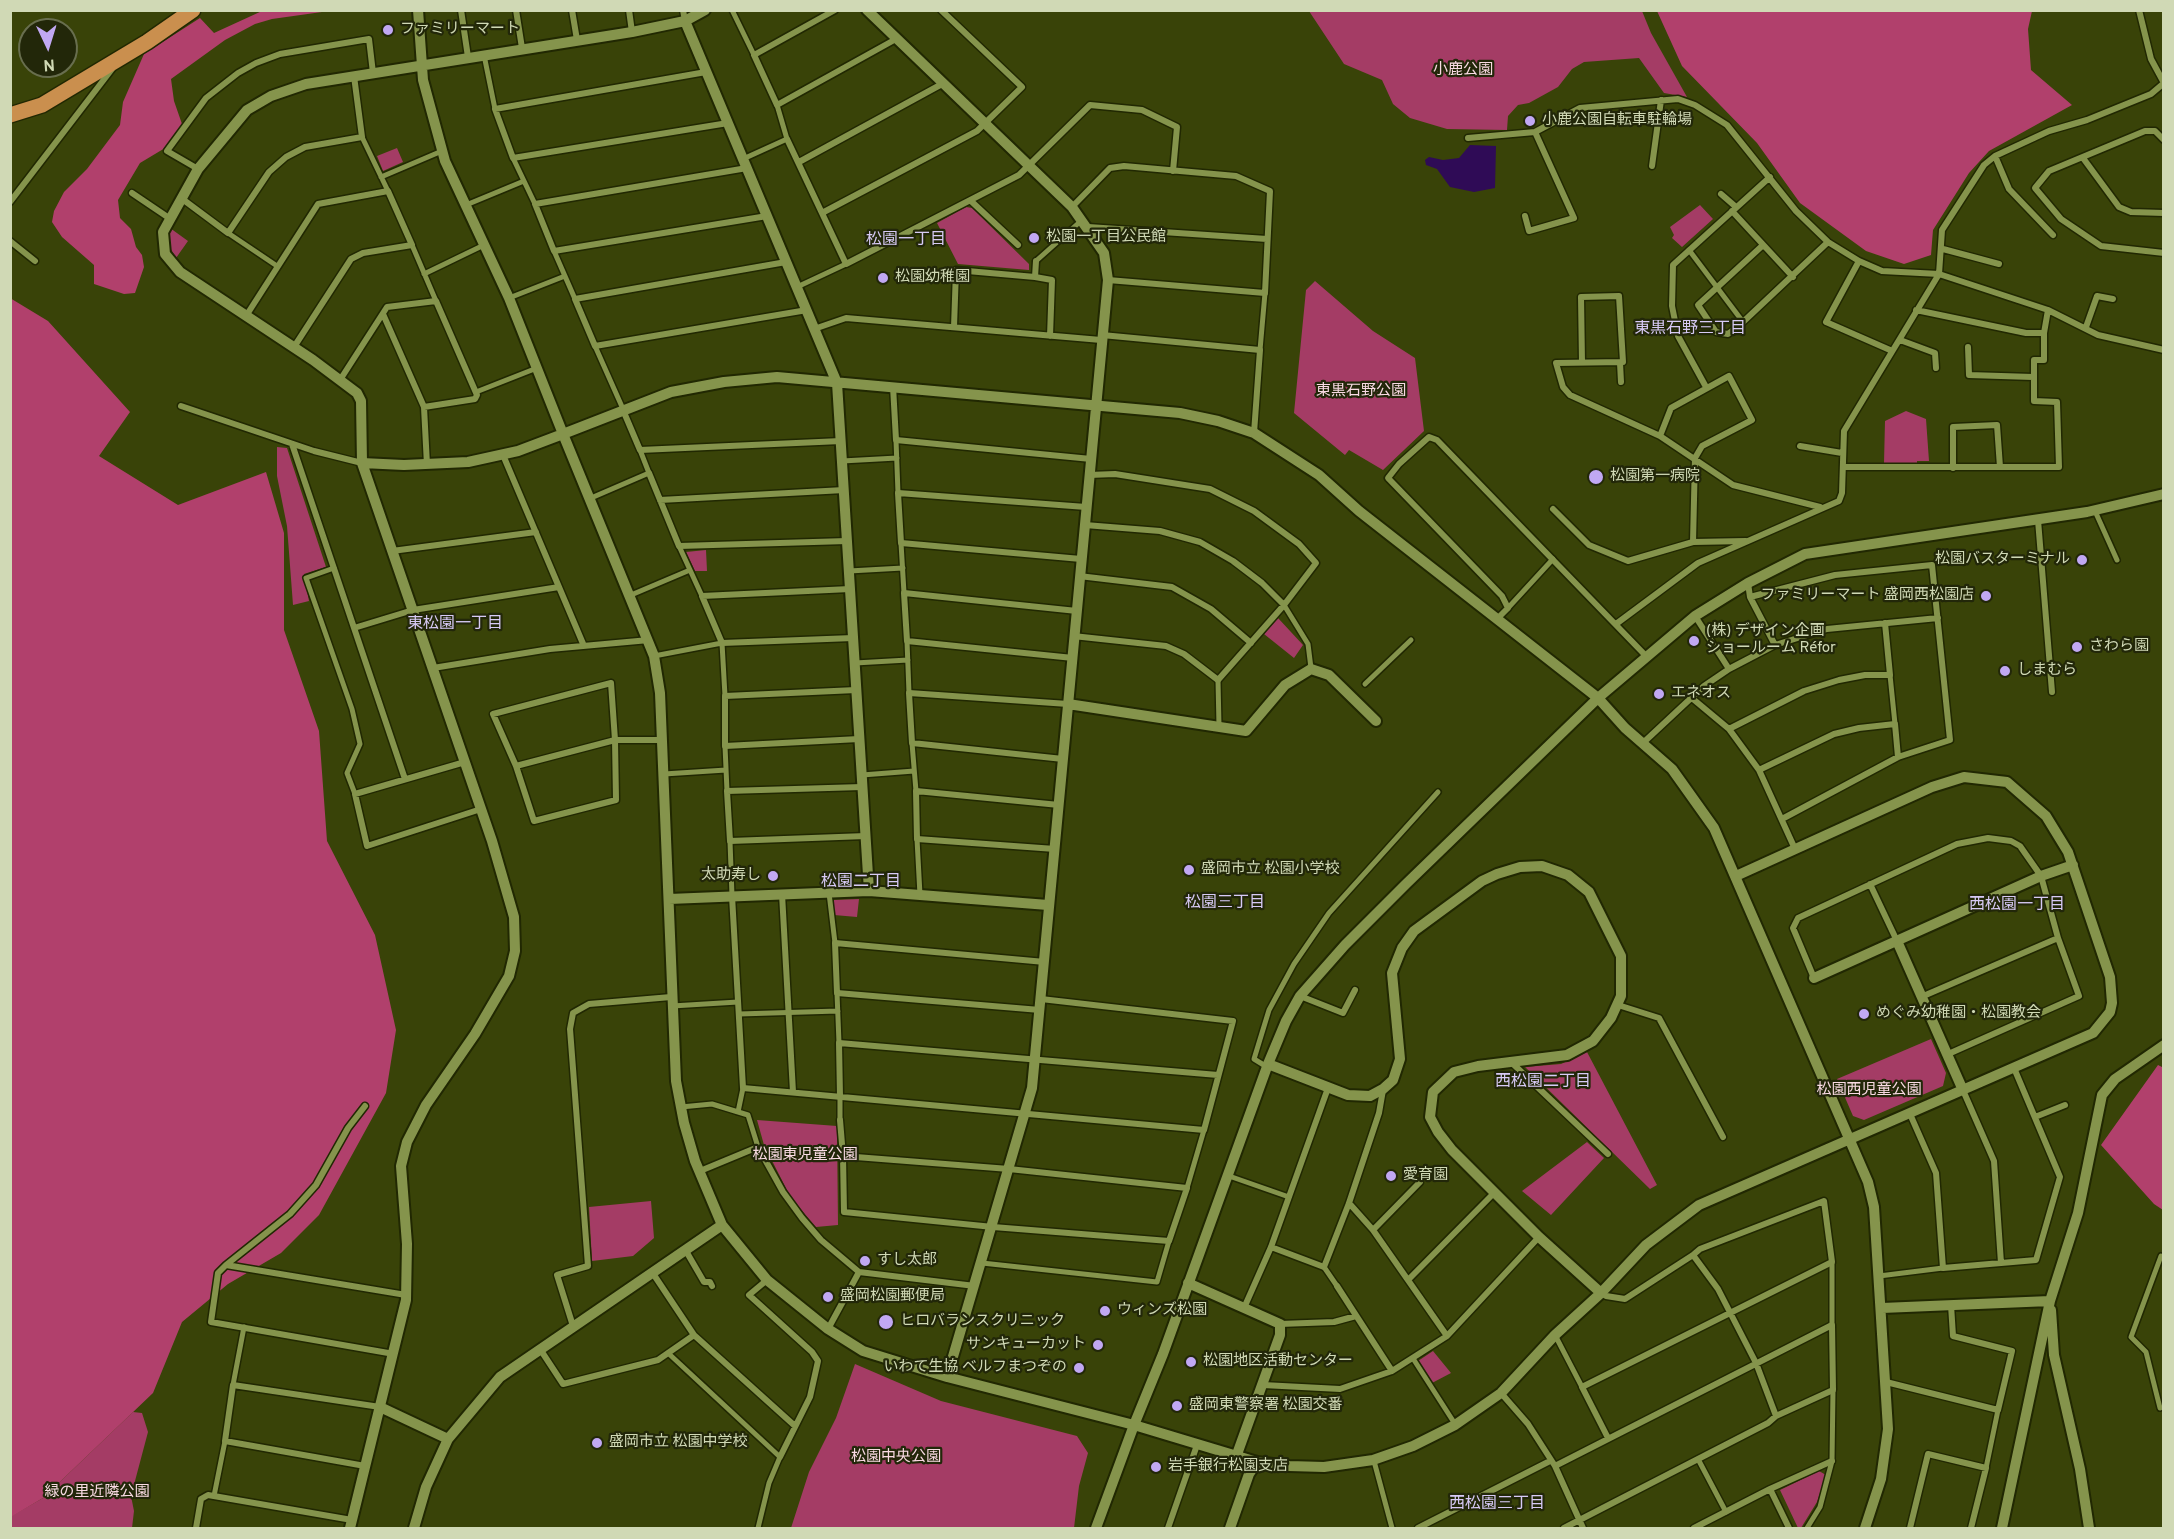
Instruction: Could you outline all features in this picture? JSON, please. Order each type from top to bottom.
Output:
[{"type":"highway","points":[[10,115],[42,105],[193,10]]},
{"type":"street","points":[[418,10],[423,80],[442,151],[509,298],[650,639],[660,693],[676,1081],[681,1107],[700,1171],[722,1225],[767,1280],[828,1329],[863,1351],[947,1377],[1134,1425],[1236,1457],[1257,1462],[1324,1467],[1373,1460],[1413,1446],[1455,1425],[1501,1393],[1555,1335],[1601,1293],[1646,1245],[1699,1205],[1962,1088],[2093,1033],[2110,1012],[2112,1003],[2110,977],[2068,852],[2046,816],[2007,782],[1964,777],[1932,787],[1736,876]]},
{"type":"street","points":[[461,10],[468,57]]},
{"type":"street","points":[[516,10],[522,48]]},
{"type":"street","points":[[572,10],[577,40]]},
{"type":"street","points":[[629,10],[632,32]]},
{"type":"street","points":[[196,1528],[201,1499],[207,1496],[351,1524],[394,1354],[406,1295],[407,1244],[401,1166],[407,1142],[426,1105],[475,1034],[509,976],[515,951],[514,917],[509,891],[362,463],[363,408],[357,393],[294,347],[180,272],[168,260],[164,249],[163,232],[198,169],[247,110],[291,88],[522,48],[632,32],[705,10]]},
{"type":"street","points":[[732,10],[777,105],[787,139],[846,264]]},
{"type":"street","points":[[754,55],[835,10]]},
{"type":"street","points":[[867,10],[1072,207],[1104,253],[1108,280],[1048,905],[1046,962],[1032,1088],[993,1227],[947,1377]]},
{"type":"street","points":[[822,213],[977,131],[1022,87],[941,10]]},
{"type":"street","points":[[1616,624],[1698,563],[1746,541],[1783,528],[1821,507],[1839,501],[1842,493],[1844,431],[1890,350],[1900,340],[1939,274],[1943,249],[1942,230],[1984,165],[1995,156],[2049,131],[2087,120],[2151,94],[2163,83],[2151,59],[2139,10]]},
{"type":"street","points":[[684,16],[837,383],[869,891]]},
{"type":"street","points":[[198,169],[167,151],[206,98],[229,79],[256,63],[280,54],[369,39],[374,73]]},
{"type":"street","points":[[777,105],[896,39]]},
{"type":"street","points":[[484,55],[495,109],[513,158],[722,643],[726,770],[743,1088],[738,1112]]},
{"type":"street","points":[[10,202],[120,58]]},
{"type":"street","points":[[495,109],[706,72]]},
{"type":"street","points":[[354,76],[362,137],[476,392],[475,399],[424,407]]},
{"type":"street","points":[[799,162],[942,84]]},
{"type":"street","points":[[1468,138],[1535,132],[1580,108],[1678,99],[1695,105],[1727,125],[1796,211],[1828,242],[1859,261],[1882,271],[1939,274],[2048,310],[2098,335],[2163,350]]},
{"type":"street","points":[[1652,166],[1661,100]]},
{"type":"street","points":[[797,287],[1019,175],[1090,105],[1142,110],[1177,127],[1173,171]]},
{"type":"street","points":[[513,158],[728,123]]},
{"type":"street","points":[[2163,140],[2155,131],[2145,131],[2049,171],[2035,188],[2061,219],[2101,246],[2163,253]]},
{"type":"street","points":[[1525,216],[1529,231],[1574,218],[1535,132]]},
{"type":"street","points":[[228,233],[269,172],[286,157],[305,147],[362,137]]},
{"type":"street","points":[[534,204],[745,164],[787,139]]},
{"type":"street","points":[[381,177],[442,151]]},
{"type":"street","points":[[1995,156],[2009,189],[2053,235]]},
{"type":"street","points":[[2083,158],[2119,207],[2131,212],[2163,213]]},
{"type":"street","points":[[1072,207],[1110,168],[1236,176],[1270,191],[1254,433]]},
{"type":"street","points":[[1706,387],[1678,336],[1672,306],[1673,265],[1770,177]]},
{"type":"street","points":[[466,205],[524,180]]},
{"type":"street","points":[[246,316],[321,201],[388,192]]},
{"type":"street","points":[[132,193],[169,218]]},
{"type":"street","points":[[1721,194],[1762,246],[1793,277]]},
{"type":"street","points":[[181,198],[277,266]]},
{"type":"street","points":[[971,201],[1018,245]]},
{"type":"street","points":[[554,251],[767,216]]},
{"type":"street","points":[[1035,276],[1036,261],[1085,223],[1267,239]]},
{"type":"street","points":[[10,241],[35,261]]},
{"type":"street","points":[[1762,246],[1698,305],[1716,332],[1728,334],[1743,322],[1828,242]]},
{"type":"street","points":[[294,347],[351,259],[363,253],[411,244]]},
{"type":"street","points":[[424,274],[484,245]]},
{"type":"street","points":[[1943,249],[1999,264]]},
{"type":"street","points":[[1689,250],[1743,322]]},
{"type":"street","points":[[1859,261],[1826,322],[1890,350]]},
{"type":"street","points":[[575,299],[786,262]]},
{"type":"street","points":[[954,327],[956,270],[1035,276],[1052,280],[1050,336]]},
{"type":"street","points":[[509,298],[565,276]]},
{"type":"street","points":[[1108,280],[1265,293]]},
{"type":"street","points":[[1582,362],[1581,297],[1620,296],[1623,362],[1620,363],[1621,382]]},
{"type":"street","points":[[2085,327],[2097,296],[2113,300]]},
{"type":"street","points":[[340,380],[387,308],[436,301]]},
{"type":"street","points":[[595,346],[807,310]]},
{"type":"street","points":[[1916,310],[2026,333],[2044,333]]},
{"type":"street","points":[[1843,467],[2059,467],[2057,402],[2034,401],[2034,360],[2044,360],[2044,333],[2048,310]]},
{"type":"street","points":[[383,314],[424,407],[427,465]]},
{"type":"street","points":[[814,329],[846,318],[1050,336],[1260,350]]},
{"type":"street","points":[[1900,340],[1935,353],[1936,368]]},
{"type":"street","points":[[1968,347],[1969,375],[2033,377]]},
{"type":"street","points":[[1620,363],[1556,363],[1563,387],[1570,395],[1660,436],[1733,485],[1821,507]]},
{"type":"street","points":[[476,392],[537,368]]},
{"type":"street","points":[[1660,436],[1671,408],[1729,376],[1752,420],[1702,446],[1695,458],[1694,542]]},
{"type":"street","points":[[181,405],[292,444],[362,463],[427,465],[468,462],[503,455],[671,392],[724,382],[777,377],[1180,413],[1254,433],[1319,476],[1359,511],[1598,698],[1625,728],[1644,742],[1672,769],[1705,813],[1736,876],[1848,1138],[1860,1159],[1870,1190],[1882,1308],[1888,1429],[1881,1479],[1865,1528]]},
{"type":"street","points":[[893,386],[920,895]]},
{"type":"street","points":[[1953,468],[1953,427],[1998,425],[2000,467]]},
{"type":"street","points":[[1508,608],[1502,596],[1388,478],[1399,464],[1429,437],[1437,440],[1646,656]]},
{"type":"street","points":[[640,450],[841,441]]},
{"type":"street","points":[[896,441],[1091,459]]},
{"type":"street","points":[[292,444],[405,779]]},
{"type":"street","points":[[1800,446],[1842,453]]},
{"type":"street","points":[[503,455],[584,646]]},
{"type":"street","points":[[842,460],[897,458]]},
{"type":"street","points":[[591,498],[649,473]]},
{"type":"street","points":[[1089,475],[1114,474],[1210,489],[1254,511],[1299,544],[1316,563],[1284,605],[1218,680],[1219,727]]},
{"type":"street","points":[[660,500],[844,490]]},
{"type":"street","points":[[898,493],[1086,507]]},
{"type":"street","points":[[1096,1528],[1163,1354],[1268,1065],[1300,996],[1391,899],[1598,698],[1695,616],[1748,583],[1805,554],[2095,511],[2163,494]]},
{"type":"street","points":[[1553,509],[1589,545],[1628,561],[1694,542],[1746,541]]},
{"type":"street","points":[[2095,511],[2117,560]]},
{"type":"street","points":[[2038,520],[2052,692]]},
{"type":"street","points":[[1084,525],[1160,531],[1200,542],[1233,561],[1262,583],[1284,605],[1308,644],[1311,669]]},
{"type":"street","points":[[392,551],[536,532]]},
{"type":"street","points":[[679,546],[847,541]]},
{"type":"street","points":[[901,543],[1081,559]]},
{"type":"street","points":[[1498,618],[1553,559]]},
{"type":"street","points":[[1750,597],[1835,574],[1932,565],[1950,740],[1898,758],[1782,819]]},
{"type":"street","points":[[334,568],[303,578],[352,709],[360,744],[347,773],[355,794],[367,846],[482,809]]},
{"type":"street","points":[[849,571],[903,568]]},
{"type":"street","points":[[631,595],[690,570]]},
{"type":"street","points":[[1079,576],[1172,587],[1211,609],[1251,643]]},
{"type":"street","points":[[1748,583],[1750,597],[1775,645]]},
{"type":"street","points":[[354,628],[412,610],[559,587]]},
{"type":"street","points":[[702,596],[850,589]]},
{"type":"street","points":[[904,592],[1077,611]]},
{"type":"street","points":[[1695,616],[1729,669]]},
{"type":"street","points":[[1644,742],[1693,699],[1704,686],[1729,669],[1775,645],[1827,629],[1938,618]]},
{"type":"street","points":[[1885,623],[1898,758]]},
{"type":"street","points":[[1073,636],[1166,646],[1184,654],[1218,680]]},
{"type":"street","points":[[654,656],[722,643],[853,638]]},
{"type":"street","points":[[433,668],[584,646],[650,639]]},
{"type":"street","points":[[1365,684],[1411,640]]},
{"type":"street","points":[[907,641],[1073,658]]},
{"type":"street","points":[[855,663],[908,660]]},
{"type":"street","points":[[1311,669],[1329,675],[1376,721]]},
{"type":"street","points":[[909,693],[1068,704],[1246,731],[1285,685],[1311,669]]},
{"type":"street","points":[[1730,729],[1804,691],[1848,678],[1890,675]]},
{"type":"street","points":[[611,682],[616,800],[534,821],[516,766],[493,714],[611,682]]},
{"type":"street","points":[[725,696],[856,690]]},
{"type":"street","points":[[1693,699],[1730,729],[1759,770],[1796,850]]},
{"type":"street","points":[[1759,770],[1834,734],[1859,728],[1895,724]]},
{"type":"street","points":[[725,746],[860,739]]},
{"type":"street","points":[[516,766],[615,740],[662,740]]},
{"type":"street","points":[[912,743],[1063,759]]},
{"type":"street","points":[[355,794],[465,762]]},
{"type":"street","points":[[664,774],[726,770]]},
{"type":"street","points":[[860,775],[914,771]]},
{"type":"street","points":[[727,791],[862,787]]},
{"type":"street","points":[[916,791],[1059,805]]},
{"type":"street","points":[[1438,792],[1329,914],[1294,964],[1269,1010],[1254,1059],[1357,1097],[1370,1095],[1383,1089],[1393,1080],[1401,1059],[1392,986],[1395,962],[1414,932],[1482,881],[1497,874],[1520,867],[1542,866],[1568,874],[1589,892],[1620,956],[1622,980],[1618,1005],[1601,1033],[1575,1052],[1556,1058],[1511,1062],[1454,1072],[1438,1085],[1431,1100],[1430,1117],[1438,1132],[1494,1192],[1539,1237],[1606,1296],[1625,1299],[1700,1249],[1824,1201],[1832,1262],[1832,1461],[1820,1507],[1807,1528]]},
{"type":"street","points":[[730,841],[866,836]]},
{"type":"street","points":[[1946,1055],[2079,996],[2058,938],[2041,876],[2020,846],[2011,841],[1988,838],[1957,844],[1798,918],[1794,923],[1793,928],[1814,978],[2041,876],[2073,865]]},
{"type":"street","points":[[917,839],[1055,849]]},
{"type":"street","points":[[1870,884],[1994,1161],[2001,1263]]},
{"type":"street","points":[[669,899],[869,891],[1048,905]]},
{"type":"street","points":[[829,893],[835,943],[844,1212],[1169,1241]]},
{"type":"street","points":[[782,894],[793,1092]]},
{"type":"street","points":[[1921,997],[2058,938]]},
{"type":"street","points":[[835,943],[1046,962]]},
{"type":"street","points":[[1300,996],[1343,1014],[1355,990]]},
{"type":"street","points":[[837,993],[1041,1005],[1233,1021],[1204,1130],[1157,1282],[982,1263]]},
{"type":"street","points":[[573,1326],[557,1275],[588,1266],[570,1029],[573,1013],[589,1004],[671,1001],[738,1002]]},
{"type":"street","points":[[1618,1005],[1659,1018],[1723,1137]]},
{"type":"street","points":[[739,1014],[838,1011]]},
{"type":"street","points":[[839,1043],[1218,1075]]},
{"type":"street","points":[[2002,1528],[2050,1301],[2078,1212],[2102,1095],[2115,1079],[2163,1045]]},
{"type":"street","points":[[1511,1062],[1608,1154]]},
{"type":"street","points":[[1879,1276],[2036,1260],[2060,1177],[2014,1068]]},
{"type":"street","points":[[743,1088],[1204,1130]]},
{"type":"street","points":[[1244,1308],[1271,1247],[1328,1088]]},
{"type":"street","points":[[1324,1267],[1349,1203],[1378,1113],[1383,1089]]},
{"type":"street","points":[[681,1107],[712,1104],[748,1115],[758,1147],[783,1192],[821,1240],[859,1272],[975,1286]]},
{"type":"street","points":[[2035,1117],[2066,1105]]},
{"type":"street","points":[[365,1106],[348,1128],[316,1185],[290,1214],[218,1273],[212,1322],[394,1354]]},
{"type":"street","points":[[1910,1113],[1936,1173],[1943,1268]]},
{"type":"street","points":[[700,1171],[758,1147]]},
{"type":"street","points":[[843,1156],[1009,1169],[1187,1188]]},
{"type":"street","points":[[1228,1176],[1289,1197]]},
{"type":"street","points":[[1373,1230],[1420,1182]]},
{"type":"street","points":[[1408,1280],[1494,1192]]},
{"type":"street","points":[[1349,1203],[1373,1230],[1447,1336]]},
{"type":"street","points":[[414,1528],[426,1487],[448,1439],[500,1377],[722,1225]]},
{"type":"street","points":[[1263,1385],[1340,1389],[1392,1371],[1414,1360],[1447,1336],[1539,1237]]},
{"type":"street","points":[[1271,1247],[1324,1267],[1392,1371]]},
{"type":"street","points":[[686,1251],[704,1282],[710,1282],[712,1286]]},
{"type":"street","points":[[1693,1255],[1718,1289],[1756,1363],[1776,1416]]},
{"type":"street","points":[[2160,1408],[2145,1352],[2131,1337],[2161,1256]]},
{"type":"street","points":[[1582,1387],[1729,1311],[1832,1262]]},
{"type":"street","points":[[226,1265],[406,1295]]},
{"type":"street","points":[[652,1272],[694,1335],[795,1426]]},
{"type":"street","points":[[828,1329],[859,1272]]},
{"type":"street","points":[[758,1528],[769,1483],[810,1397],[818,1361],[812,1352],[749,1295],[767,1280]]},
{"type":"street","points":[[1188,1283],[1281,1324],[1334,1322],[1356,1316]]},
{"type":"street","points":[[1882,1308],[2050,1301]]},
{"type":"street","points":[[2050,1301],[2054,1355],[2080,1469],[2089,1528]]},
{"type":"street","points":[[1951,1305],[1953,1336],[2013,1351],[1971,1528]]},
{"type":"street","points":[[1236,1457],[1280,1335],[1281,1324]]},
{"type":"street","points":[[1418,1528],[1608,1438],[1832,1325]]},
{"type":"street","points":[[214,1497],[243,1327]]},
{"type":"street","points":[[540,1349],[563,1384],[658,1360],[694,1335]]},
{"type":"street","points":[[1555,1335],[1608,1438]]},
{"type":"street","points":[[668,1353],[780,1456]]},
{"type":"street","points":[[1414,1360],[1455,1425]]},
{"type":"street","points":[[1886,1382],[1998,1410]]},
{"type":"street","points":[[233,1385],[380,1407],[448,1439]]},
{"type":"street","points":[[1564,1528],[1698,1460],[1776,1416],[1833,1390]]},
{"type":"street","points":[[1501,1393],[1528,1424],[1552,1463],[1583,1528]]},
{"type":"street","points":[[225,1441],[365,1466]]},
{"type":"street","points":[[1168,1528],[1197,1444]]},
{"type":"street","points":[[1910,1528],[1928,1454],[1986,1468]]},
{"type":"street","points":[[1373,1460],[1392,1528]]},
{"type":"street","points":[[1698,1460],[1726,1512]]},
{"type":"street","points":[[1694,1528],[1770,1489],[1832,1461]]},
{"type":"street","points":[[1230,1528],[1249,1474],[1257,1462]]},
{"type":"street","points":[[1770,1489],[1789,1528]]},
{"type":"green space","name":"小鹿公園","points":[[1309,11],[1642,11],[1651,33],[1687,97],[1664,93],[1639,58],[1584,62],[1572,69],[1558,87],[1529,103],[1518,105],[1508,116],[1507,130],[1447,129],[1410,118],[1393,104],[1382,80],[1344,64]]},
{"type":"green space","points":[[397,148],[403,162],[383,171],[377,156]]},
{"type":"green space","points":[[1700,205],[1713,219],[1682,247],[1672,238],[1674,235],[1670,227]]},
{"type":"green space","points":[[966,207],[972,208],[1029,264],[1029,270],[958,264],[937,223]]},
{"type":"green space","points":[[170,228],[188,241],[176,258],[169,246]]},
{"type":"green space","name":"東黒石野公園","points":[[1315,281],[1373,331],[1415,358],[1424,431],[1383,470],[1349,450],[1345,455],[1294,413],[1306,290]]},
{"type":"green space","points":[[1906,411],[1926,419],[1929,461],[1917,461],[1917,465],[1884,463],[1885,421]]},
{"type":"green space","points":[[277,447],[287,448],[326,567],[304,574],[309,601],[293,605],[287,526],[277,476]]},
{"type":"green space","points":[[706,550],[707,571],[695,571],[686,552]]},
{"type":"green space","points":[[1278,618],[1303,645],[1294,658],[1264,634]]},
{"type":"green space","points":[[859,899],[857,917],[834,915],[834,900]]},
{"type":"green space","name":"松園西児童公園","points":[[1931,1039],[1946,1073],[1943,1086],[1864,1120],[1853,1116],[1837,1079]]},
{"type":"green space","points":[[1587,1052],[1657,1185],[1650,1189],[1525,1067],[1561,1064]]},
{"type":"green space","name":"松園東児童公園","points":[[757,1120],[837,1126],[838,1225],[816,1227],[791,1198],[764,1145]]},
{"type":"green space","points":[[1587,1142],[1604,1158],[1551,1215],[1522,1191]]},
{"type":"green space","points":[[651,1201],[654,1238],[633,1256],[592,1261],[589,1207]]},
{"type":"green space","points":[[1433,1351],[1451,1373],[1432,1383],[1418,1361]]},
{"type":"green space","name":"松園中央公園","points":[[855,1364],[941,1401],[1077,1436],[1088,1453],[1079,1486],[1074,1528],[791,1528],[809,1472],[836,1418]]},
{"type":"green space","name":"緑の里近隣公園","points":[[133,1412],[142,1413],[148,1432],[131,1496],[134,1511],[132,1528],[11,1528],[10,1517],[43,1498]]},
{"type":"green space","points":[[1819,1471],[1826,1475],[1817,1502],[1801,1528],[1798,1528],[1780,1490]]},
{"type":"shaded area","points":[[262,11],[329,11],[272,19],[255,24],[225,40],[171,79],[174,101],[182,124],[170,145],[140,163],[118,200],[120,218],[131,229],[136,247],[142,255],[144,267],[135,293],[124,294],[94,284],[94,265],[62,237],[52,222],[54,211],[64,192],[87,169],[120,125],[123,102],[144,54],[200,18],[214,33]]},
{"type":"shaded area","points":[[1657,11],[2032,11],[2028,29],[2031,70],[2072,105],[1989,151],[1969,173],[1933,230],[1931,255],[1904,264],[1866,251],[1800,203],[1757,143],[1682,66]]},
{"type":"shaded area","points":[[1470,145],[1496,146],[1495,188],[1474,192],[1450,187],[1437,169],[1426,165],[1425,160],[1429,157],[1443,160],[1459,158]]},
{"type":"shaded area","points":[[10,298],[48,321],[130,412],[99,456],[178,505],[266,472],[284,533],[284,630],[319,731],[327,841],[375,935],[396,1030],[386,1093],[319,1215],[281,1253],[228,1284],[182,1322],[153,1393],[43,1498],[11,1517]]},
{"type":"shaded area","points":[[2158,1065],[2164,1068],[2163,1210],[2154,1204],[2101,1145]]},
{"type":"place","name":"ファミリーマート","points":[[388,30]]},
{"type":"place","name":"小鹿公園自転車駐輪場","points":[[1530,121]]},
{"type":"place","name":"松園一丁目公民館","points":[[1034,238]]},
{"type":"place","name":"松園幼稚園","points":[[883,278]]},
{"type":"place","name":"松園第一病院","points":[[1596,477]]},
{"type":"place","name":"松園バスターミナル","points":[[2082,560]]},
{"type":"place","name":"ファミリーマート 盛岡西松園店","points":[[1986,596]]},
{"type":"place","name":"(株) デザイン企画 ショールーム Réfor","points":[[1694,641]]},
{"type":"place","name":"さわら園","points":[[2077,647]]},
{"type":"place","name":"しまむら","points":[[2005,671]]},
{"type":"place","name":"エネオス","points":[[1659,694]]},
{"type":"place","name":"盛岡市立 松園小学校","points":[[1189,870]]},
{"type":"place","name":"太助寿し","points":[[773,876]]},
{"type":"place","name":"めぐみ幼稚園・松園教会","points":[[1864,1014]]},
{"type":"place","name":"愛育園","points":[[1391,1176]]},
{"type":"place","name":"すし太郎","points":[[865,1261]]},
{"type":"place","name":"盛岡松園郵便局","points":[[828,1297]]},
{"type":"place","name":"ウィンズ松園","points":[[1105,1311]]},
{"type":"place","name":"ヒロバランスクリニック","points":[[886,1322]]},
{"type":"place","name":"サンキューカット","points":[[1098,1345]]},
{"type":"place","name":"松園地区活動センター","points":[[1191,1362]]},
{"type":"place","name":"いわて生協 ベルフまつぞの","points":[[1079,1368]]},
{"type":"place","name":"盛岡東警察署 松園交番","points":[[1177,1406]]},
{"type":"place","name":"盛岡市立 松園中学校","points":[[597,1443]]},
{"type":"place","name":"岩手銀行松園支店","points":[[1156,1467]]},
{"type":"district","name":"松園一丁目","points":[[906,241]]},
{"type":"district","name":"東黒石野三丁目","points":[[1690,330]]},
{"type":"district","name":"東松園一丁目","points":[[455,625]]},
{"type":"district","name":"松園二丁目","points":[[861,883]]},
{"type":"district","name":"松園三丁目","points":[[1225,904]]},
{"type":"district","name":"西松園一丁目","points":[[2017,906]]},
{"type":"district","name":"西松園二丁目","points":[[1543,1083]]},
{"type":"district","name":"西松園三丁目","points":[[1497,1505]]}]
